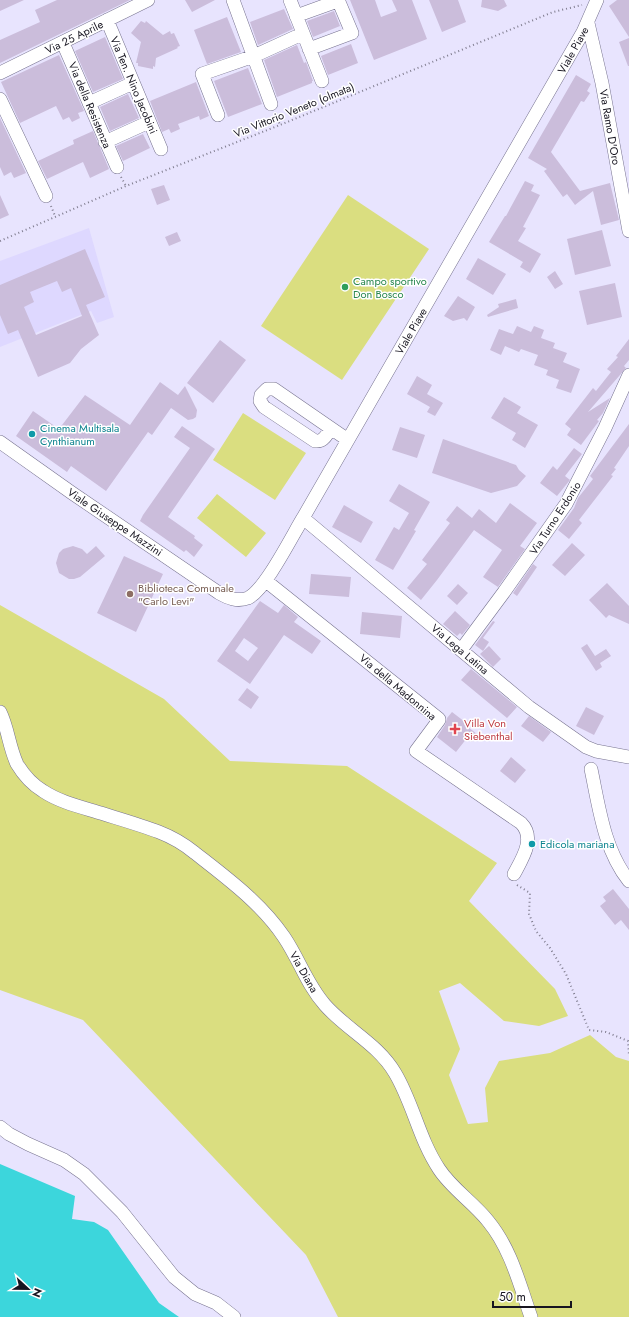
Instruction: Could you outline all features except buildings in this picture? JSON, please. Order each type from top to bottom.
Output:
[{"type":"street","name":"Via 25 Aprile","points":[[0,73],[148,0]]},
{"type":"street","points":[[233,0],[271,104]]},
{"type":"street","points":[[290,0],[302,34],[322,81]]},
{"type":"street","name":"Viale Piave","points":[[253,595],[266,581],[303,518],[588,22],[597,1]]},
{"type":"street","points":[[296,16],[335,2],[339,2],[352,33],[309,50]]},
{"type":"street","name":"Via Ten. Nino Jacobini","points":[[107,20],[161,149]]},
{"type":"street","name":"Via Ramo D'Oro","points":[[588,22],[626,201],[629,232]]},
{"type":"street","points":[[218,115],[202,74],[254,56],[302,34]]},
{"type":"street","name":"Via della Resistenza","points":[[63,43],[88,104],[117,167]]},
{"type":"street","points":[[88,104],[133,83]]},
{"type":"street","points":[[0,99],[46,196]]},
{"type":"street","points":[[105,142],[150,122]]},
{"type":"street","name":"Via Turno Erdonio","points":[[461,650],[566,504],[605,428],[629,374]]},
{"type":"street","points":[[331,429],[323,440],[314,441],[264,407],[260,401],[261,395],[267,389],[274,389],[348,440]]},
{"type":"street","name":"Viale Giuseppe Mazzini","points":[[0,442],[219,593],[232,599],[243,599],[253,595]]},
{"type":"street","name":"Via Lega Latina","points":[[303,518],[529,707],[594,751],[629,757]]},
{"type":"street","name":"Via della Madonnina","points":[[266,581],[439,720],[416,751],[521,823],[527,831],[528,840],[523,857],[514,874]]},
{"type":"street","name":"Via Diana","points":[[0,712],[18,764],[27,777],[38,788],[50,796],[73,805],[156,831],[175,839],[221,874],[269,918],[285,938],[306,979],[324,1004],[381,1054],[395,1072],[426,1145],[439,1170],[482,1215],[504,1244],[514,1267],[531,1317]]},
{"type":"street","points":[[583,745],[591,769],[608,843],[618,864],[629,881]]},
{"type":"street","points":[[591,769],[607,753]]},
{"type":"street","points":[[0,1127],[9,1134],[28,1144],[64,1160],[84,1174],[122,1212],[174,1276],[195,1294],[216,1303],[234,1317]]},
{"type":"path","name":"Via Vittorio Veneto (olmata)","points":[[0,241],[126,186],[280,125],[553,12],[597,1]]},
{"type":"path","points":[[514,874],[514,882],[530,893],[528,914],[536,931],[550,948],[566,974],[589,1030],[610,1033],[628,1040],[629,1056]]},
{"type":"shaded area","name":"Campo sportivo Don Bosco","points":[[348,195],[429,249],[342,380],[261,326]]},
{"type":"shaded area","points":[[89,228],[114,317],[97,323],[91,311],[0,347],[0,261]]},
{"type":"shaded area","points":[[243,413],[306,453],[275,500],[213,460]]},
{"type":"shaded area","points":[[217,494],[266,533],[246,557],[197,518]]},
{"type":"shaded area","points":[[0,605],[164,699],[230,761],[347,766],[497,863],[469,901],[555,989],[568,1016],[539,1026],[504,1021],[460,983],[439,991],[460,1049],[449,1075],[468,1124],[488,1122],[485,1088],[499,1061],[550,1053],[590,1035],[616,1057],[629,1061],[629,1317],[338,1317],[306,1255],[83,1020],[0,990]]},
{"type":"shaded area","points":[[0,1164],[75,1196],[72,1219],[94,1222],[108,1230],[159,1303],[179,1317],[0,1317]]},
{"type":"place","name":"Campo sportivo Don Bosco","points":[[345,287]]},
{"type":"place","name":"Cinema Multisala Cynthianum","points":[[32,434]]},
{"type":"place","name":"Biblioteca Comunale \"Carlo Levi\"","points":[[130,594]]},
{"type":"place","name":"Villa Von Siebenthal","points":[[455,729]]},
{"type":"place","name":"Edicola mariana","points":[[532,844]]}]
